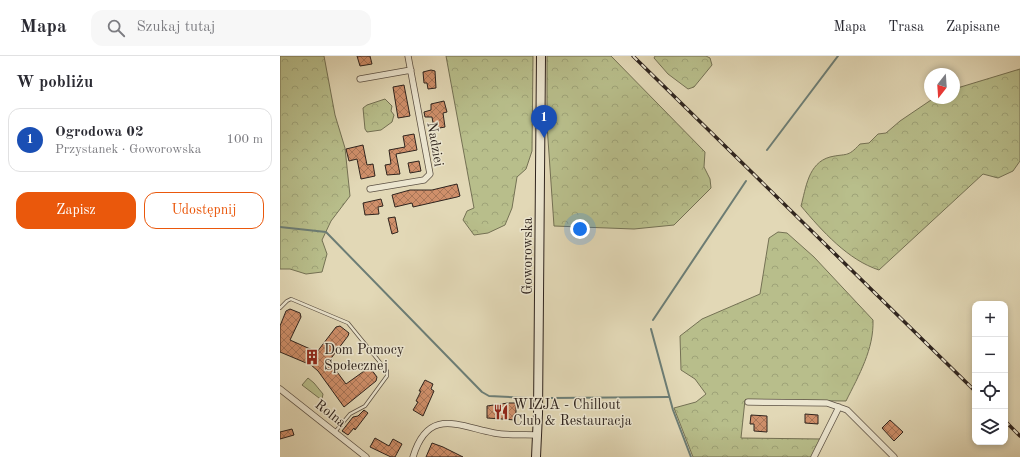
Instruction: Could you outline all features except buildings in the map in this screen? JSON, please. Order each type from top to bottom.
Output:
[{"type":"main road","name":"Goworowska","points":[[536,457],[538,435],[541,56]]},
{"type":"street","name":"Nadziei","points":[[370,189],[424,180],[430,174],[408,56]]},
{"type":"street","points":[[360,79],[410,70]]},
{"type":"street","name":"Rolna","points":[[280,388],[366,457]]},
{"type":"street","points":[[748,402],[827,404],[839,406],[847,410],[894,457]]},
{"type":"street","points":[[814,457],[839,406]]},
{"type":"street","points":[[413,457],[418,443],[423,436],[430,430],[444,424],[456,423],[499,434],[538,435]]},
{"type":"lane","points":[[280,308],[291,299],[348,323],[387,371],[387,376],[364,406],[350,414],[335,432]]},
{"type":"green space","points":[[280,56],[324,56],[335,115],[345,148],[350,196],[331,221],[322,240],[327,254],[322,272],[306,274],[290,269],[280,269]]},
{"type":"green space","points":[[446,56],[533,56],[532,151],[526,169],[517,177],[512,208],[505,225],[488,233],[474,235],[463,220],[467,211],[474,208]]},
{"type":"green space","points":[[547,56],[611,56],[705,152],[704,167],[710,179],[711,188],[674,225],[634,229],[554,226],[547,125]]},
{"type":"green space","points":[[655,56],[706,56],[710,58],[712,65],[694,87],[688,89],[668,74],[654,58]]},
{"type":"green space","points":[[1020,69],[1020,161],[1013,171],[998,178],[983,174],[879,270],[846,252],[827,235],[801,206],[812,170],[823,160],[849,153],[860,144],[869,143],[878,134],[886,133],[900,121],[925,104],[960,104],[960,87]]},
{"type":"green space","points":[[385,99],[392,106],[391,111],[394,115],[392,122],[381,130],[367,132],[365,129],[363,108],[367,105]]},
{"type":"green space","points":[[778,232],[787,233],[814,257],[873,320],[873,331],[865,362],[846,401],[745,400],[741,438],[821,439],[814,457],[693,457],[674,408],[696,402],[706,394],[695,379],[681,370],[680,336],[702,319],[760,294],[769,238]]},
{"type":"green space","points":[[308,378],[323,394],[322,399],[302,385]]},
{"type":"waterway","points":[[767,150],[838,56]]},
{"type":"waterway","points":[[653,320],[746,181]]},
{"type":"waterway","points":[[280,227],[326,232],[482,392],[489,396],[530,398]]},
{"type":"waterway","points":[[651,329],[673,410],[691,457]]},
{"type":"waterway","points":[[550,398],[668,397]]},
{"type":"railway","points":[[633,56],[972,388]]},
{"type":"railway","points":[[1008,424],[1020,436]]},
{"type":"place","name":"Ogrodowa 02","points":[[544,138]]},
{"type":"place","name":"Dom Pomocy Społecznej","points":[[312,357]]},
{"type":"place","name":"WIZJA - Chillout Club & Restauracja","points":[[501,412]]}]
